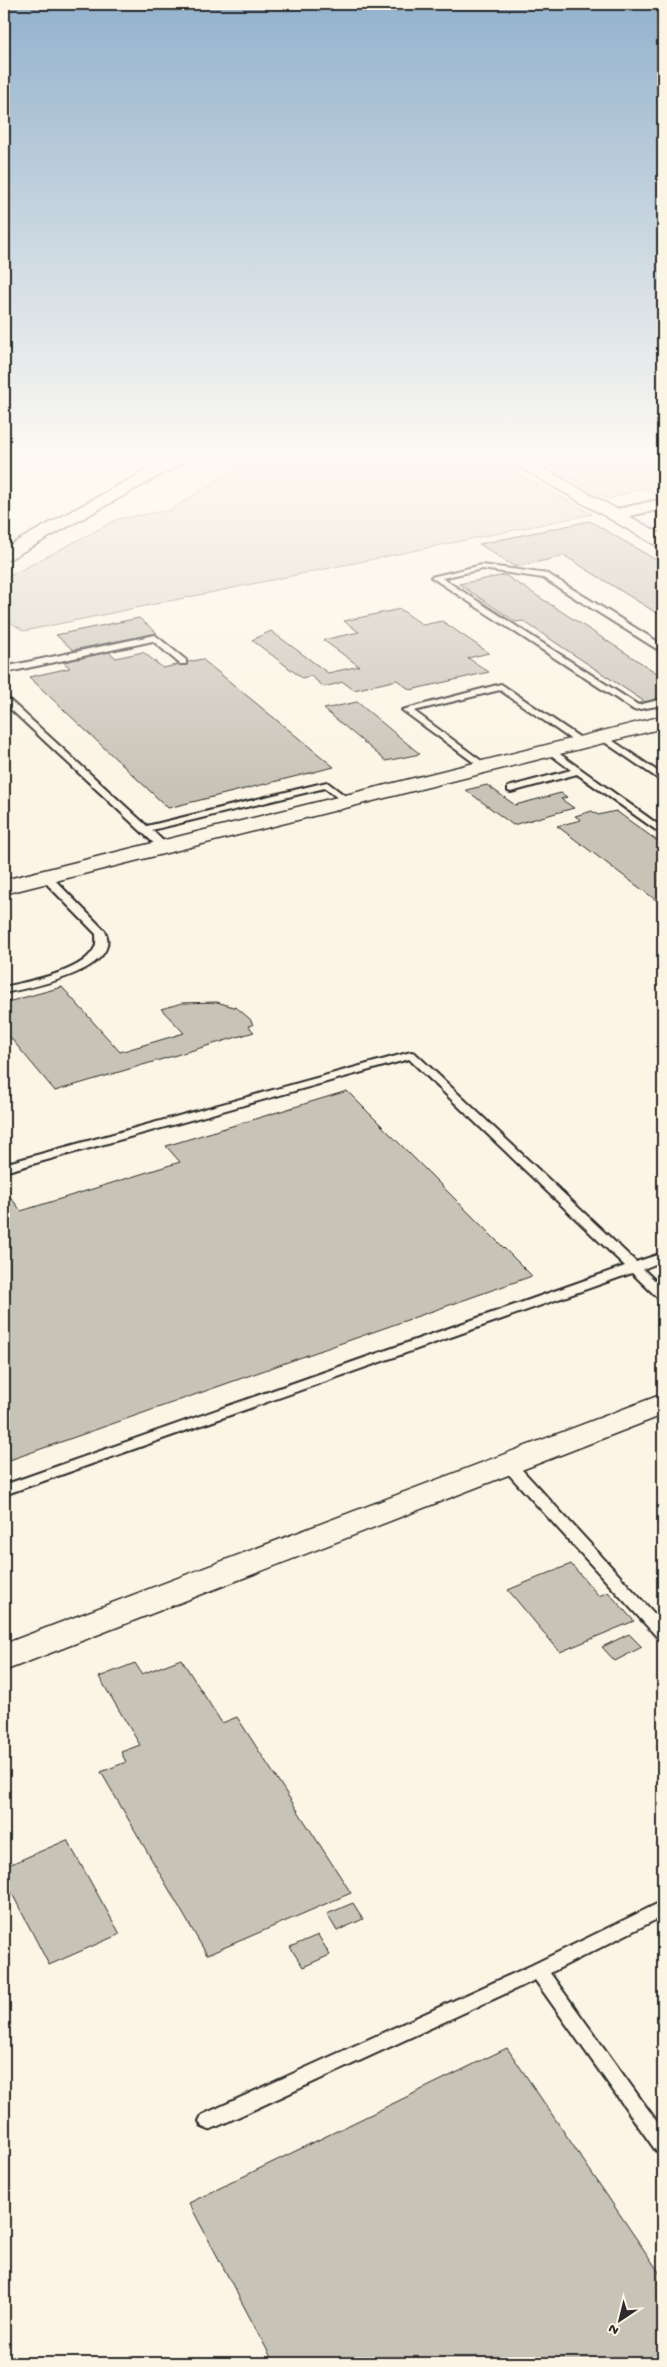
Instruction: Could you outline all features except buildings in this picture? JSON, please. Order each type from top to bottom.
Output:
[{"type":"main road","points":[[4,887],[663,722]]},
{"type":"main road","points":[[4,1658],[663,1404]]},
{"type":"lane","points":[[480,567],[435,577],[637,708],[663,702]]},
{"type":"lane","points":[[485,567],[545,576],[663,648]]},
{"type":"lane","points":[[4,670],[156,638],[183,662]]},
{"type":"lane","points":[[484,767],[406,710],[501,687],[582,743]]},
{"type":"lane","points":[[4,698],[164,847]]},
{"type":"lane","points":[[603,737],[663,779]]},
{"type":"lane","points":[[550,750],[663,832]]},
{"type":"lane","points":[[511,788],[578,771]]},
{"type":"lane","points":[[145,829],[327,785],[347,801]]},
{"type":"lane","points":[[4,990],[70,972],[92,960],[101,948],[101,934],[46,876]]},
{"type":"lane","points":[[4,1168],[411,1055],[663,1295]]},
{"type":"lane","points":[[4,1490],[663,1257]]},
{"type":"lane","points":[[508,1464],[663,1633]]},
{"type":"lane","points":[[209,2121],[538,1970],[663,1908]]},
{"type":"lane","points":[[538,1970],[663,2146]]},
{"type":"shaded area","points":[[26,567],[332,567],[24,631],[4,618],[4,579]]}]
